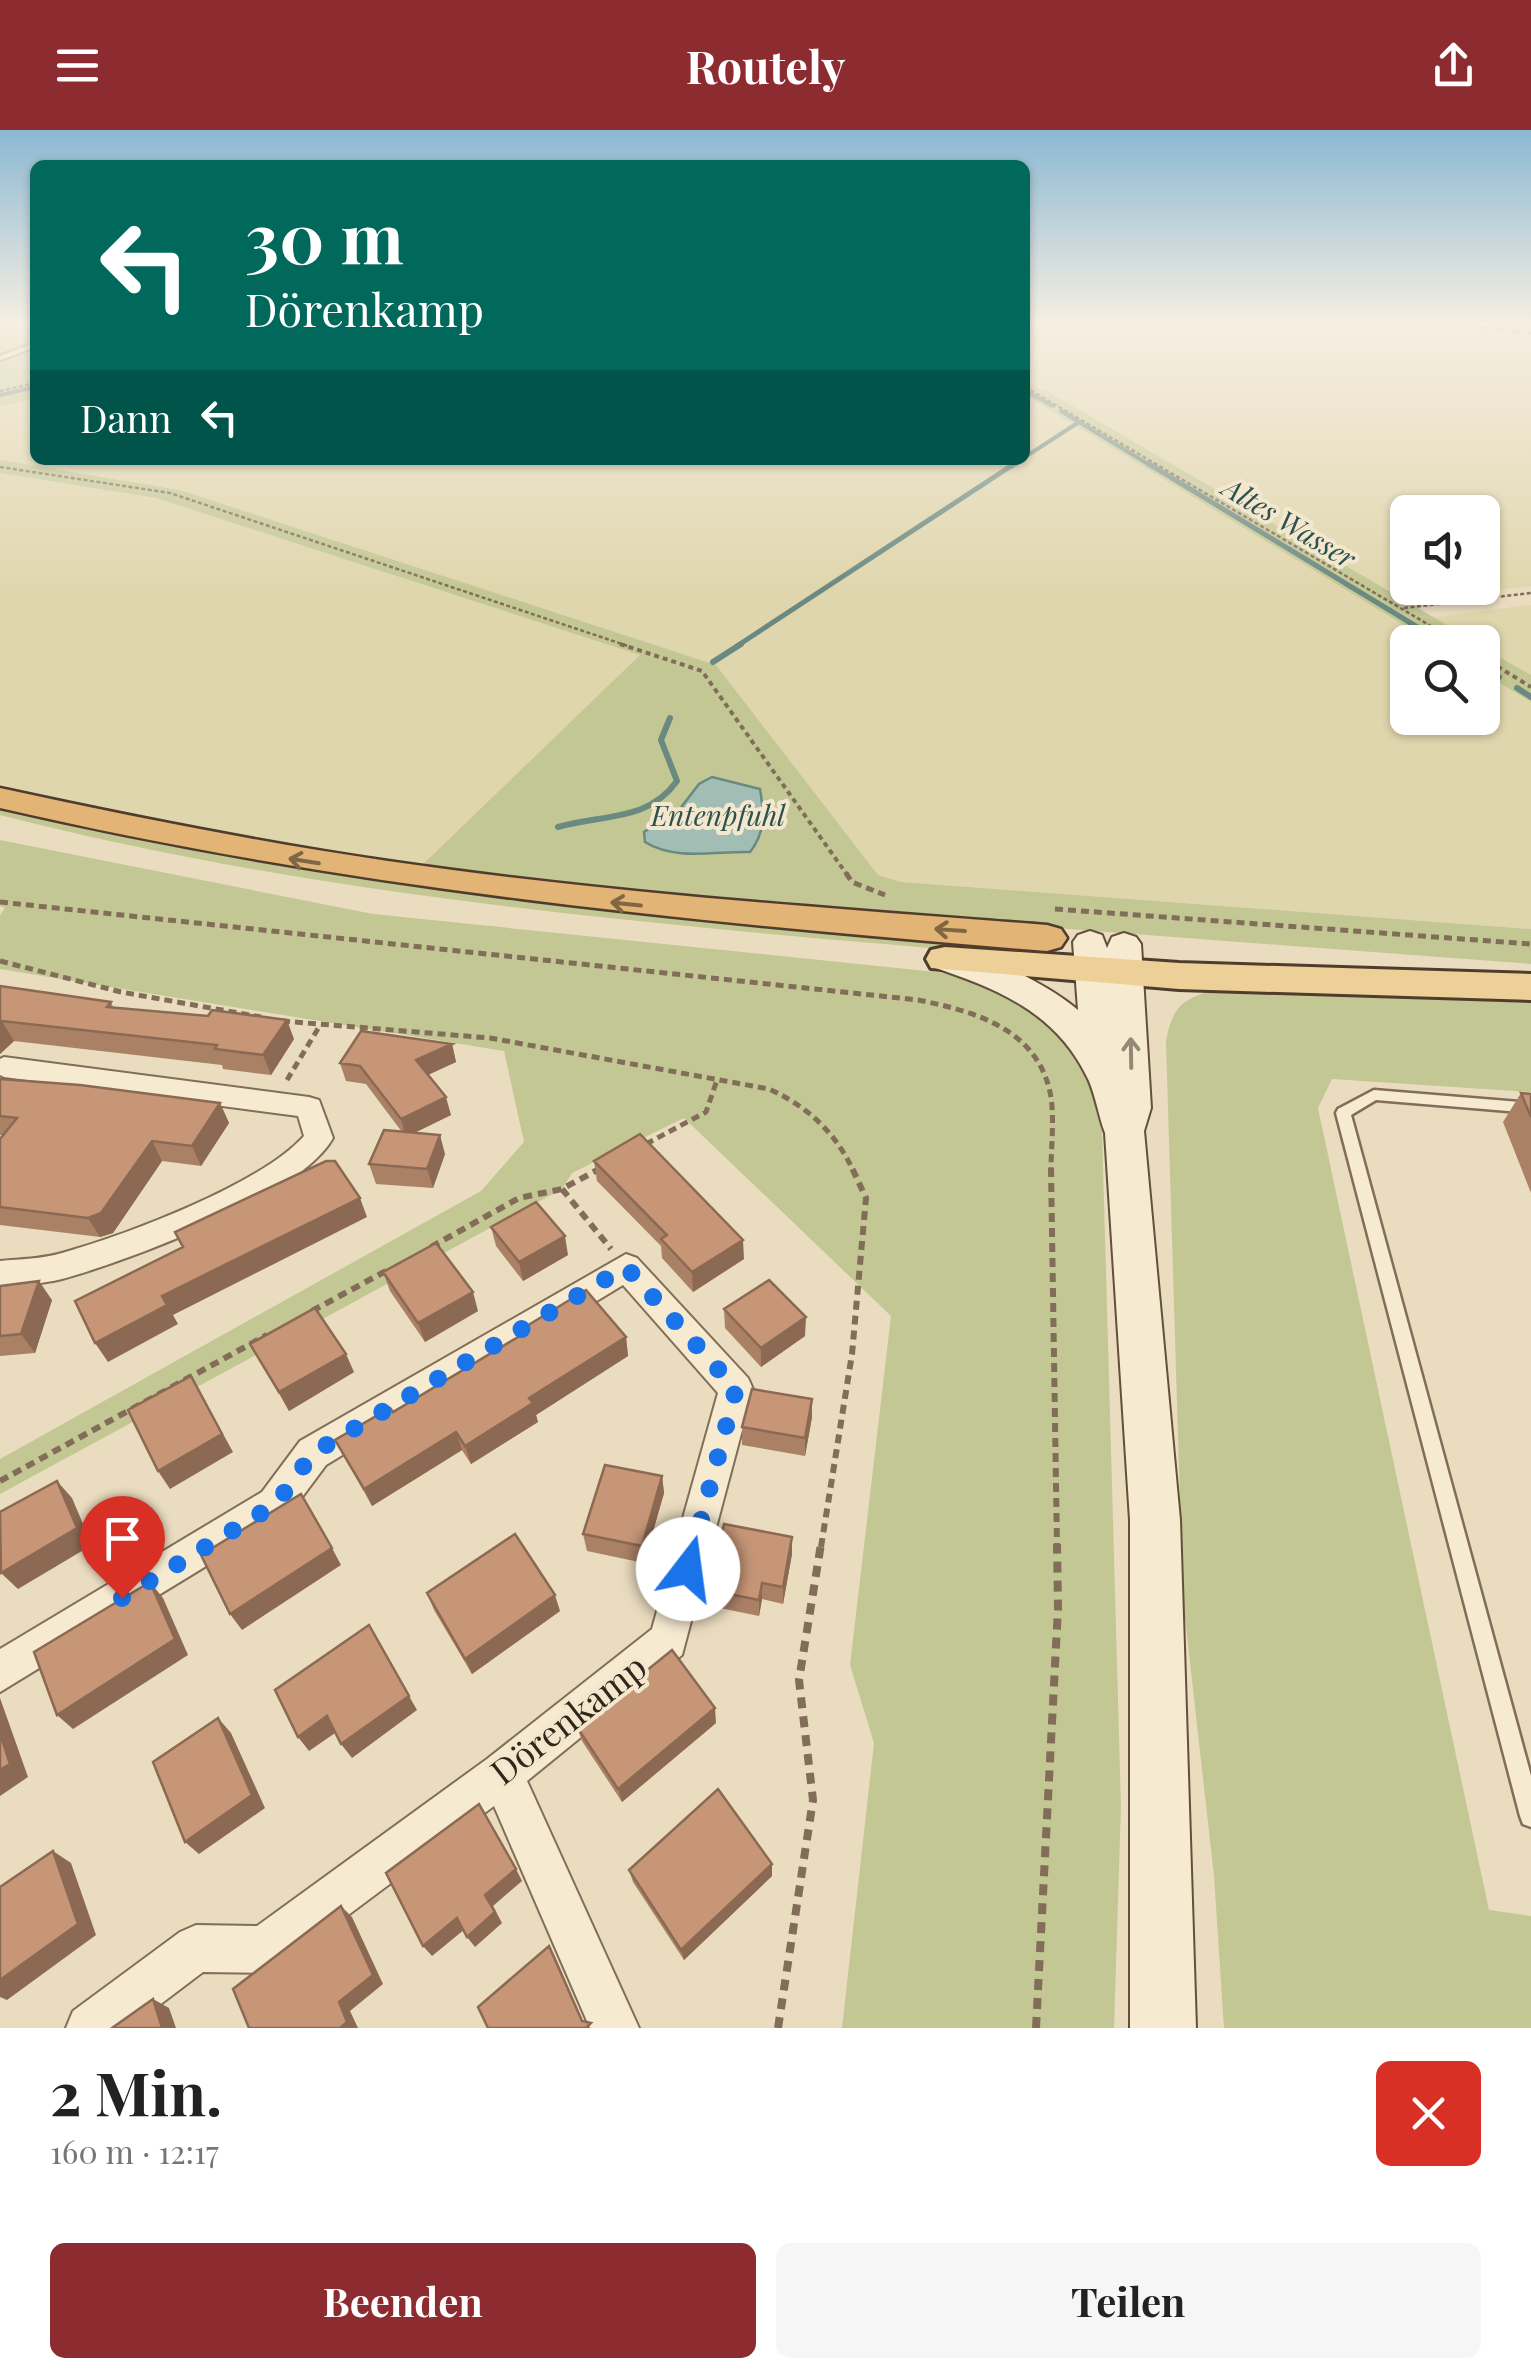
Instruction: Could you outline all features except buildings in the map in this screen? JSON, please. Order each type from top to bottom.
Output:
[{"type":"highway","points":[[0,798],[235,849],[466,886],[700,911],[1048,923]]},
{"type":"highway","points":[[0,826],[226,874],[446,910],[690,938],[945,960]]},
{"type":"main road","points":[[1048,923],[1109,957],[1531,987]]},
{"type":"main road","points":[[1106,1081],[1109,957]]},
{"type":"main road","points":[[1109,957],[1132,1108],[1124,1133]]},
{"type":"main road","points":[[945,960],[1109,957],[1531,974]]},
{"type":"main road","points":[[945,960],[1014,983],[1072,1020],[1087,1040],[1106,1081],[1112,1108],[1124,1133],[1155,1520],[1163,2028]]},
{"type":"street","points":[[0,1274],[60,1267],[188,1221],[298,1162],[318,1138],[309,1106],[4,1067]]},
{"type":"street","points":[[0,1672],[276,1504],[313,1453],[626,1267]]},
{"type":"street","name":"Dörenkamp","points":[[90,2028],[196,1948],[264,1950],[502,1774],[668,1641],[736,1389],[626,1267]]},
{"type":"street","points":[[502,1774],[615,2028]]},
{"type":"lane","points":[[1531,1108],[1374,1095],[1342,1113],[1531,1816]]},
{"type":"path","points":[[1072,414],[1430,625]]},
{"type":"path","points":[[0,467],[170,494],[702,671],[852,882],[898,898]]},
{"type":"path","points":[[1401,608],[1531,593]]},
{"type":"path","points":[[1500,669],[1531,687]]},
{"type":"path","points":[[0,902],[918,1000],[968,1010],[1005,1026],[1027,1044],[1042,1068],[1050,1093],[1058,1608],[1036,2028]]},
{"type":"path","points":[[1048,923],[1531,944]]},
{"type":"path","points":[[272,1103],[319,1028]]},
{"type":"path","points":[[642,1146],[706,1112],[717,1080]]},
{"type":"path","points":[[423,1251],[519,1198],[562,1189],[610,1164]]},
{"type":"path","points":[[562,1189],[626,1267]]},
{"type":"path","points":[[310,1312],[390,1269]]},
{"type":"path","points":[[0,1481],[277,1330]]},
{"type":"shaded area","points":[[0,414],[30,414],[30,465],[0,460]]},
{"type":"shaded area","points":[[1030,414],[1056,414],[1404,625],[1390,625],[1390,735],[1500,735],[1500,683],[1531,702],[1531,929],[901,882],[878,875],[716,665],[180,490],[30,465],[1030,465]]},
{"type":"shaded area","points":[[1086,414],[1531,414],[1531,586],[1500,590],[1500,495],[1390,495],[1390,593]]},
{"type":"shaded area","points":[[0,473],[156,498],[640,655],[416,871],[136,819],[31,794],[0,784]]},
{"type":"shaded area","points":[[1531,605],[1531,675],[1500,657],[1500,625],[1446,625],[1432,617]]},
{"type":"green space","points":[[1056,414],[1086,414],[1390,592],[1390,605],[1413,605],[1447,625],[1404,625]]},
{"type":"green space","points":[[0,460],[180,490],[716,665],[878,875],[901,882],[1531,929],[1531,964],[857,913],[416,871],[640,655],[156,498],[0,473]]},
{"type":"green space","points":[[1500,657],[1531,675],[1531,702],[1500,683]]},
{"type":"green space","points":[[0,808],[125,837],[377,881],[631,912],[1014,945],[1012,955],[885,944],[630,920],[376,889],[125,844],[0,815]]},
{"type":"green space","points":[[0,840],[373,914],[955,974],[1013,990],[1080,1047],[1102,1130],[1121,1806],[1114,2028],[842,2028],[874,1743],[850,1665],[891,1316],[684,1118],[572,1173],[562,1189],[0,1494],[0,1459],[481,1191],[524,1142],[504,1051],[0,969],[0,915],[5,908],[0,906]]},
{"type":"green space","points":[[1229,986],[1531,993],[1531,1092],[1332,1079],[1318,1108],[1489,1910],[1531,1916],[1531,2028],[1224,2028],[1214,1876],[1183,1600],[1166,1042],[1178,1008],[1193,997]]},
{"type":"water","name":"Entenpfuhl","points":[[712,777],[760,789],[762,822],[750,852],[683,853],[645,842],[644,832],[679,810],[699,784]]},
{"type":"waterway","name":"Altes Wasser","points":[[1065,414],[1153,467]]},
{"type":"waterway","points":[[1030,454],[1079,422]]},
{"type":"waterway","name":"Altes Wasser","points":[[1149,464],[1414,625]]},
{"type":"waterway","points":[[737,646],[1012,465]]},
{"type":"waterway","points":[[713,662],[741,644]]},
{"type":"waterway","name":"Altes Wasser","points":[[1517,688],[1531,697]]},
{"type":"waterway","points":[[558,827],[638,810],[665,794],[677,781],[661,740],[670,718]]},
{"type":"route","points":[[122,1598],[276,1504],[313,1453],[626,1267],[736,1389],[688,1569]]}]
